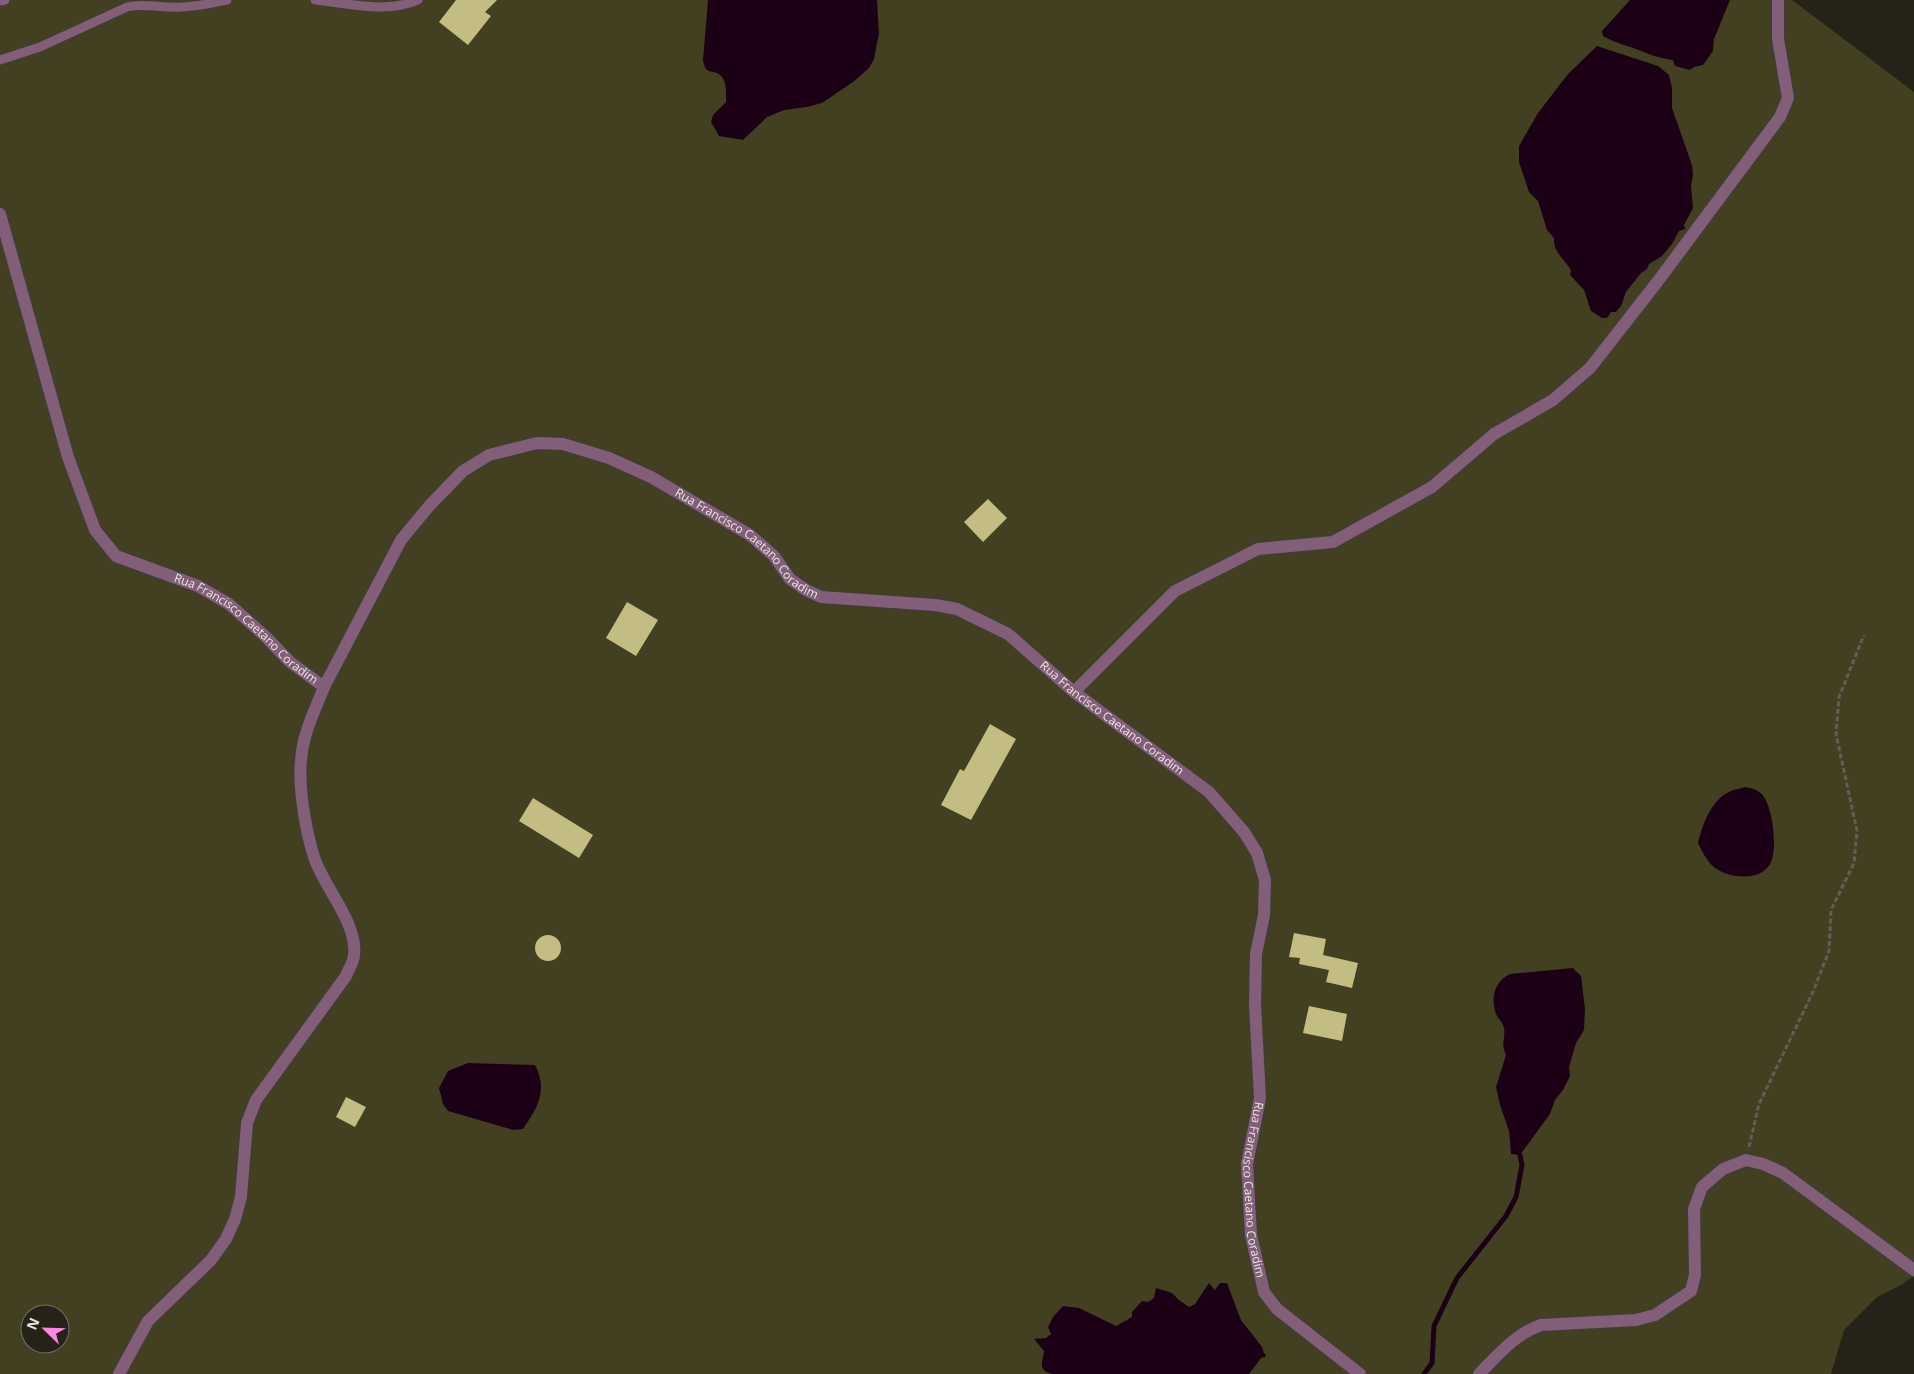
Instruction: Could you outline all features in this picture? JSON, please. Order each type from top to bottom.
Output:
[{"type":"street","points":[[1074,692],[1175,591],[1258,549],[1333,542],[1432,487],[1494,434],[1553,400],[1590,368],[1658,281],[1780,117],[1788,98],[1778,39],[1778,0]]},
{"type":"street","name":"Rua Francisco Caetano Coradim","points":[[0,214],[68,457],[95,530],[116,556],[198,586],[228,604],[266,637],[290,662],[324,687],[401,540],[462,471],[488,455],[537,443],[563,444],[609,458],[651,477],[750,535],[774,556],[790,579],[821,597],[934,605],[957,609],[1008,634],[1074,692],[1209,792],[1244,832],[1257,853],[1265,880],[1264,915],[1256,954],[1255,1005],[1260,1098],[1247,1164],[1252,1235],[1264,1292],[1277,1309],[1360,1374]]},
{"type":"street","points":[[119,1374],[148,1321],[211,1260],[226,1239],[235,1219],[241,1197],[247,1123],[256,1100],[346,976],[354,956],[354,938],[338,902],[314,859],[300,778],[302,750],[309,724],[324,687]]},
{"type":"street","points":[[1479,1374],[1513,1340],[1527,1330],[1541,1324],[1636,1320],[1655,1315],[1691,1291],[1695,1275],[1694,1210],[1702,1187],[1722,1169],[1746,1160],[1763,1164],[1783,1174],[1914,1270]]},
{"type":"lane","points":[[0,1],[4,0]]},
{"type":"lane","points":[[0,60],[40,47],[141,2],[171,8],[227,0]]},
{"type":"lane","points":[[315,0],[365,6],[391,6],[418,0]]},
{"type":"path","points":[[1746,1160],[1759,1104],[1813,992],[1829,951],[1831,910],[1854,863],[1858,831],[1836,734],[1839,697],[1864,635]]},
{"type":"shaded area","points":[[0,0],[1792,0],[1914,92],[1914,1276],[1877,1297],[1844,1330],[1831,1374],[0,1374]]},
{"type":"shaded area","points":[[708,0],[877,0],[879,33],[874,59],[869,68],[853,82],[822,103],[784,110],[767,117],[743,140],[719,136],[711,122],[713,115],[726,102],[726,89],[722,77],[719,74],[708,71],[704,65]]},
{"type":"shaded area","points":[[1630,0],[1730,0],[1714,39],[1713,51],[1703,65],[1690,70],[1675,66],[1673,60],[1649,54],[1603,36],[1602,31]]},
{"type":"shaded area","points":[[1597,46],[1658,66],[1669,75],[1672,88],[1672,108],[1692,165],[1693,175],[1691,186],[1693,208],[1684,225],[1685,229],[1679,231],[1672,244],[1662,256],[1649,264],[1647,269],[1641,273],[1626,292],[1621,306],[1616,312],[1611,312],[1607,318],[1602,318],[1591,311],[1584,290],[1570,275],[1571,270],[1557,252],[1554,238],[1547,230],[1538,201],[1529,192],[1519,162],[1519,146],[1538,113],[1568,74]]},
{"type":"shaded area","points":[[1745,787],[1758,791],[1767,803],[1772,820],[1774,850],[1770,864],[1765,870],[1752,876],[1736,876],[1712,866],[1698,843],[1704,823],[1715,803],[1727,793]]},
{"type":"shaded area","points":[[1573,968],[1581,976],[1585,1009],[1584,1030],[1576,1043],[1569,1067],[1570,1076],[1555,1100],[1550,1114],[1520,1155],[1511,1154],[1509,1131],[1496,1087],[1506,1055],[1503,1047],[1503,1024],[1494,1008],[1495,991],[1501,981],[1510,974]]},
{"type":"shaded area","points":[[468,1063],[535,1065],[541,1082],[540,1098],[523,1129],[513,1130],[448,1111],[443,1104],[439,1088],[448,1071]]},
{"type":"shaded area","points":[[1209,1283],[1215,1290],[1220,1283],[1227,1283],[1241,1320],[1266,1355],[1261,1358],[1249,1374],[1053,1374],[1043,1369],[1044,1351],[1034,1339],[1046,1338],[1051,1334],[1048,1327],[1053,1317],[1063,1306],[1079,1308],[1116,1326],[1132,1317],[1132,1312],[1142,1301],[1148,1302],[1154,1298],[1156,1288],[1172,1293],[1189,1307],[1195,1304]]},
{"type":"building","points":[[456,0],[497,0],[485,12],[491,16],[468,45],[439,22]]},
{"type":"building","points":[[988,499],[1007,518],[983,542],[964,522]]},
{"type":"building","points":[[627,602],[658,620],[636,656],[606,638]]},
{"type":"building","points":[[990,724],[1016,739],[971,820],[941,805],[960,769],[964,771]]},
{"type":"building","points":[[533,798],[593,835],[579,858],[519,821]]},
{"type":"building","points":[[1294,933],[1326,939],[1323,955],[1358,963],[1352,988],[1326,982],[1329,970],[1299,964],[1300,958],[1289,957]]},
{"type":"building","points":[[548,935],[557,939],[561,948],[557,957],[548,961],[539,957],[535,948],[539,939]]},
{"type":"building","points":[[1309,1006],[1347,1014],[1342,1041],[1303,1033]]},
{"type":"building","points":[[346,1097],[366,1107],[355,1127],[336,1117]]},
{"type":"waterway","points":[[1424,1374],[1432,1363],[1434,1326],[1457,1278],[1506,1216],[1516,1197],[1522,1165],[1520,1155]]}]
